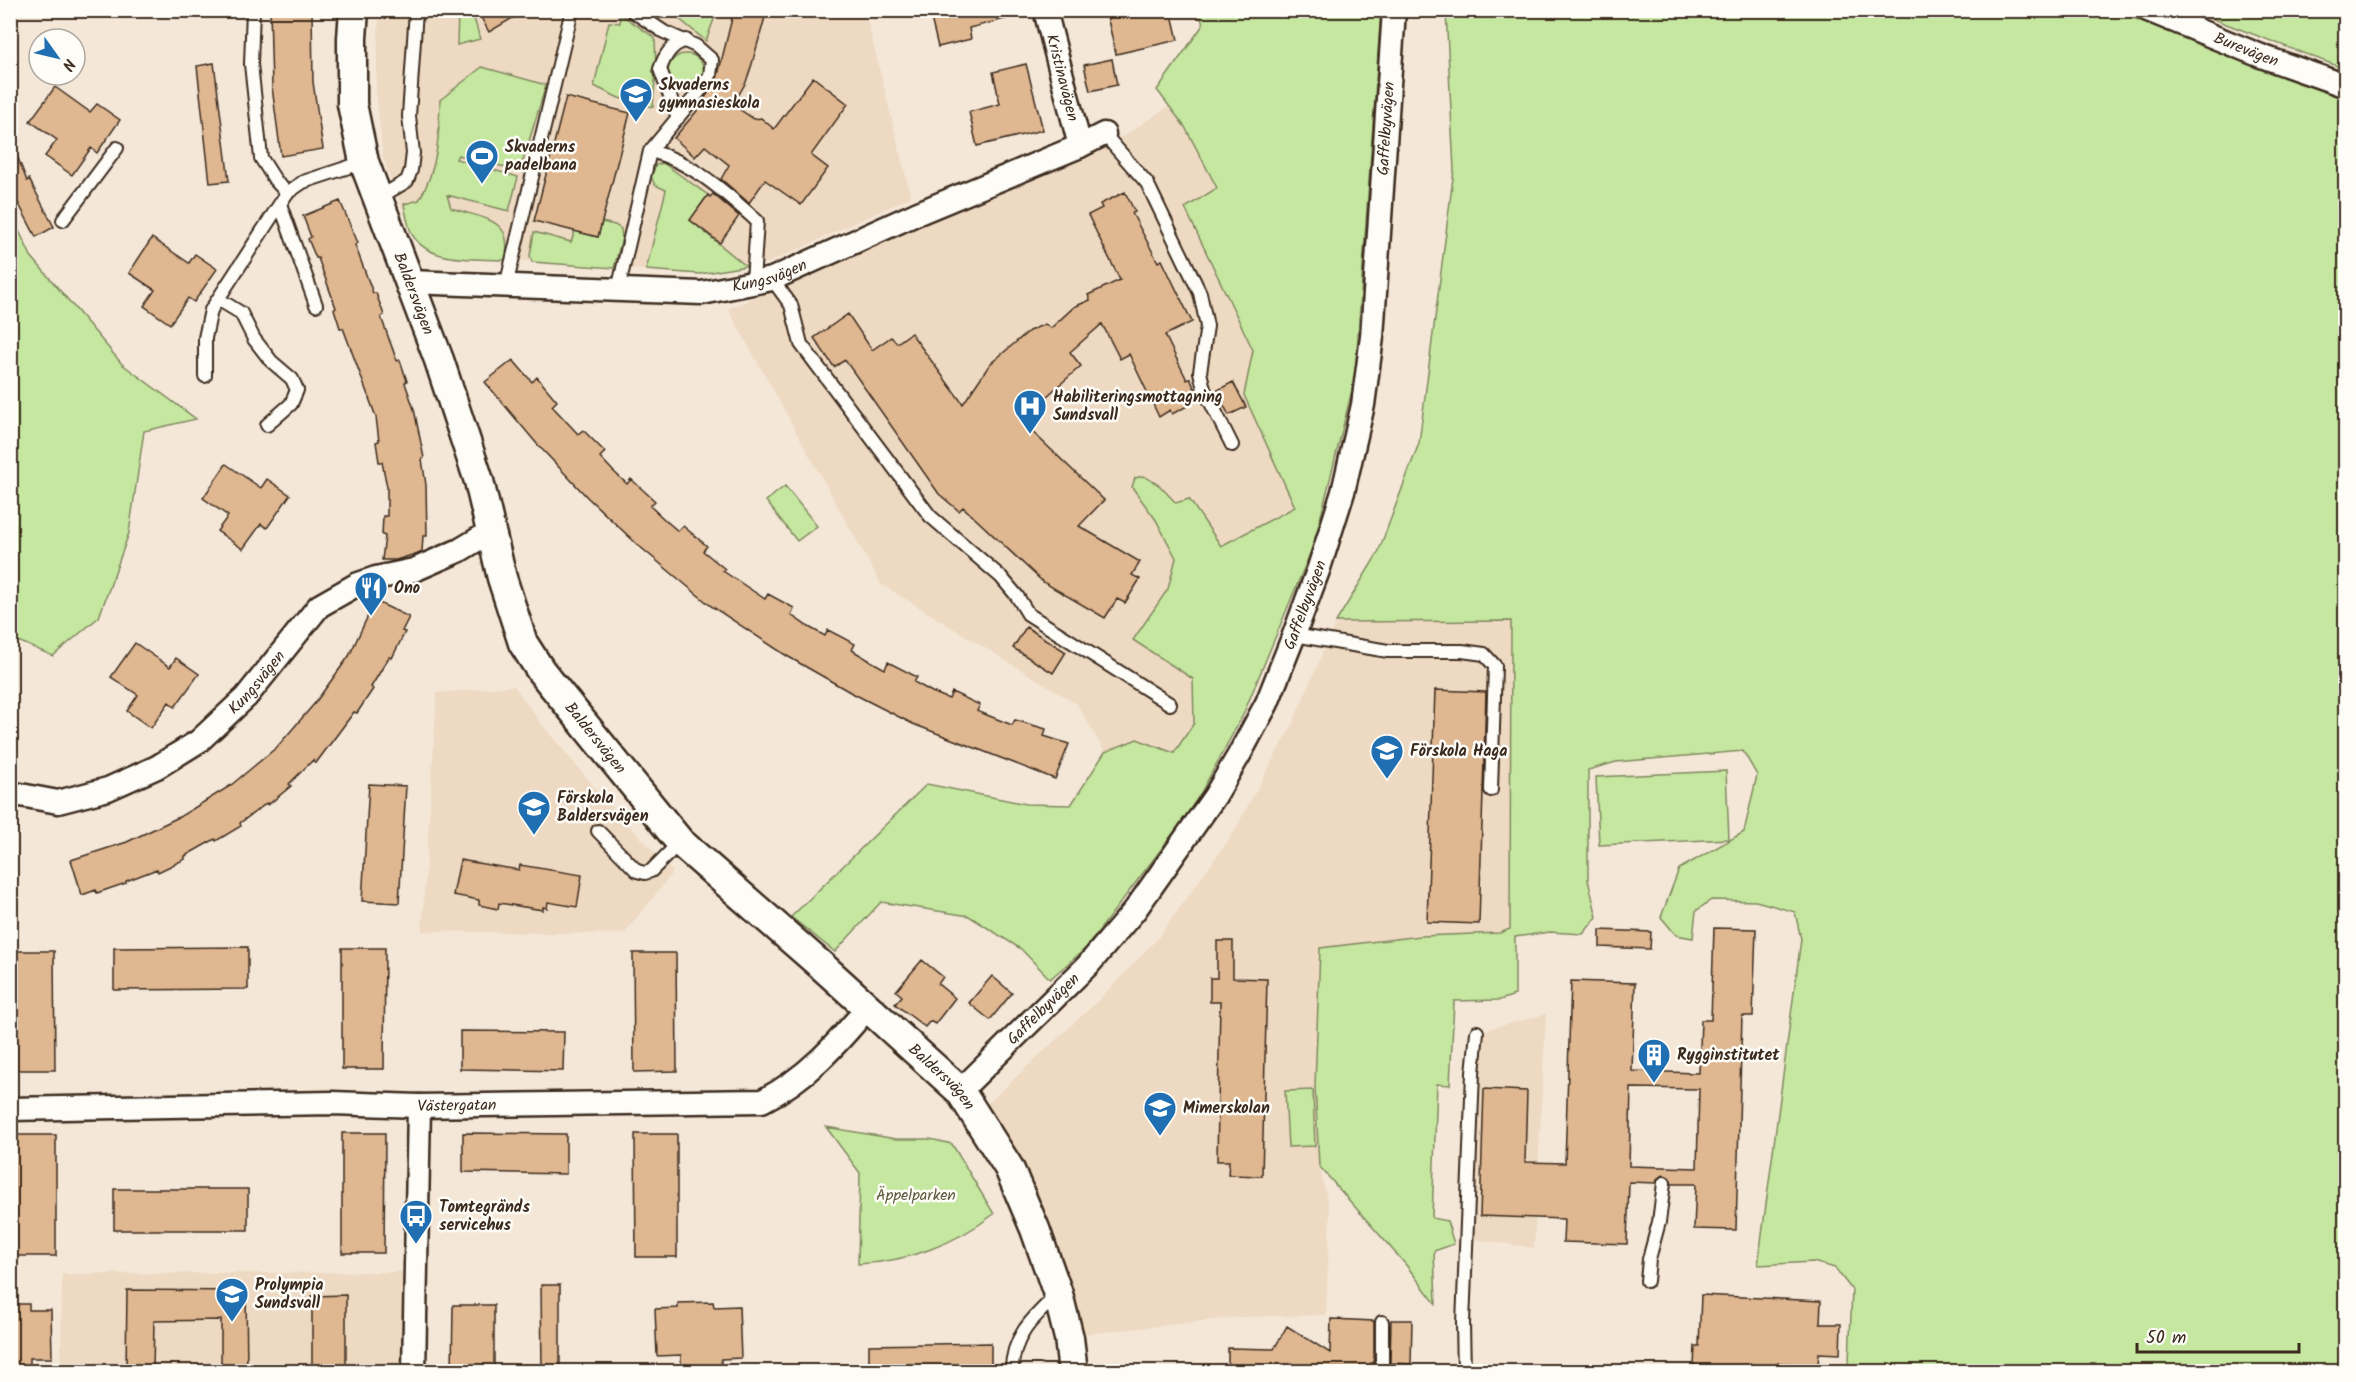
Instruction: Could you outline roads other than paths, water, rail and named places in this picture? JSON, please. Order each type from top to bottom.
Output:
[{"type":"street","name":"Baldersvägen","points":[[354,10],[352,104],[364,162],[439,360],[479,481],[502,578],[524,643],[541,671],[680,842],[960,1091],[1009,1168],[1035,1229],[1058,1294],[1070,1338],[1073,1371]]},
{"type":"street","name":"Kristinavägen","points":[[1045,10],[1080,146]]},
{"type":"street","name":"Gaffelbyvägen","points":[[960,1091],[1088,965],[1135,910],[1215,796],[1267,703],[1319,568],[1342,492],[1363,405],[1372,337],[1394,10]]},
{"type":"street","name":"Burevägen","points":[[2148,10],[2261,56],[2346,86]]},
{"type":"street","name":"Kungsvägen","points":[[409,282],[702,294],[762,281],[1104,134]]},
{"type":"street","name":"Kungsvägen","points":[[10,794],[58,802],[108,789],[157,767],[199,741],[246,697],[319,606],[356,585],[414,570],[459,550],[490,532]]},
{"type":"street","name":"Västergatan","points":[[10,1109],[332,1103],[419,1106],[762,1101],[795,1082],[838,1041],[868,1007]]},
{"type":"street","points":[[414,1371],[419,1106]]},
{"type":"lane","points":[[253,10],[251,64],[261,158],[275,180],[287,193]]},
{"type":"lane","points":[[377,198],[407,181],[411,170],[413,153],[409,116],[416,10]]},
{"type":"lane","points":[[506,286],[573,10]]},
{"type":"lane","points":[[618,290],[650,151],[704,87],[710,75],[712,60],[686,40],[664,32],[631,10]]},
{"type":"lane","points":[[678,118],[660,69],[663,58],[671,48],[686,40]]},
{"type":"lane","points":[[1104,134],[1146,183],[1200,293],[1207,326],[1200,372],[1204,389],[1232,445]]},
{"type":"lane","points":[[63,220],[117,148]]},
{"type":"lane","points":[[650,151],[671,156],[729,195],[757,221],[762,281],[791,305],[801,344],[930,516],[1001,577],[1028,614],[1170,704]]},
{"type":"lane","points":[[205,376],[205,338],[211,310],[287,193],[303,182],[364,162]]},
{"type":"lane","points":[[280,204],[316,304]]},
{"type":"lane","points":[[218,299],[241,313],[254,339],[271,361],[292,379],[297,390],[291,404],[267,424]]},
{"type":"lane","points":[[1294,635],[1388,651],[1462,651],[1484,654],[1495,666],[1491,790]]},
{"type":"lane","points":[[598,831],[637,871],[645,873],[651,871],[680,842]]},
{"type":"lane","points":[[1464,1371],[1462,1323],[1477,1032]]},
{"type":"lane","points":[[1647,1281],[1664,1183]]},
{"type":"lane","points":[[1012,1371],[1011,1360],[1017,1338],[1033,1317],[1058,1294]]},
{"type":"lane","points":[[1382,1322],[1382,1371]]},
{"type":"place","name":"Skvaderns gymnasieskola","points":[[636,123]]},
{"type":"place","name":"Skvaderns padelbana","points":[[482,185]]},
{"type":"place","name":"Habiliteringsmottagning Sundsvall","points":[[1030,435]]},
{"type":"place","name":"Ono","points":[[371,617]]},
{"type":"place","name":"Förskola Haga","points":[[1387,780]]},
{"type":"place","name":"Förskola Baldersvägen","points":[[534,836]]},
{"type":"place","name":"Rygginstitutet","points":[[1654,1084]]},
{"type":"place","name":"Mimerskolan","points":[[1160,1137]]},
{"type":"place","name":"Tomtegränds servicehus","points":[[416,1245]]},
{"type":"place","name":"Prolympia Sundsvall","points":[[232,1323]]},
{"type":"park label","name":"Äppelparken","points":[[916,1195]]}]
